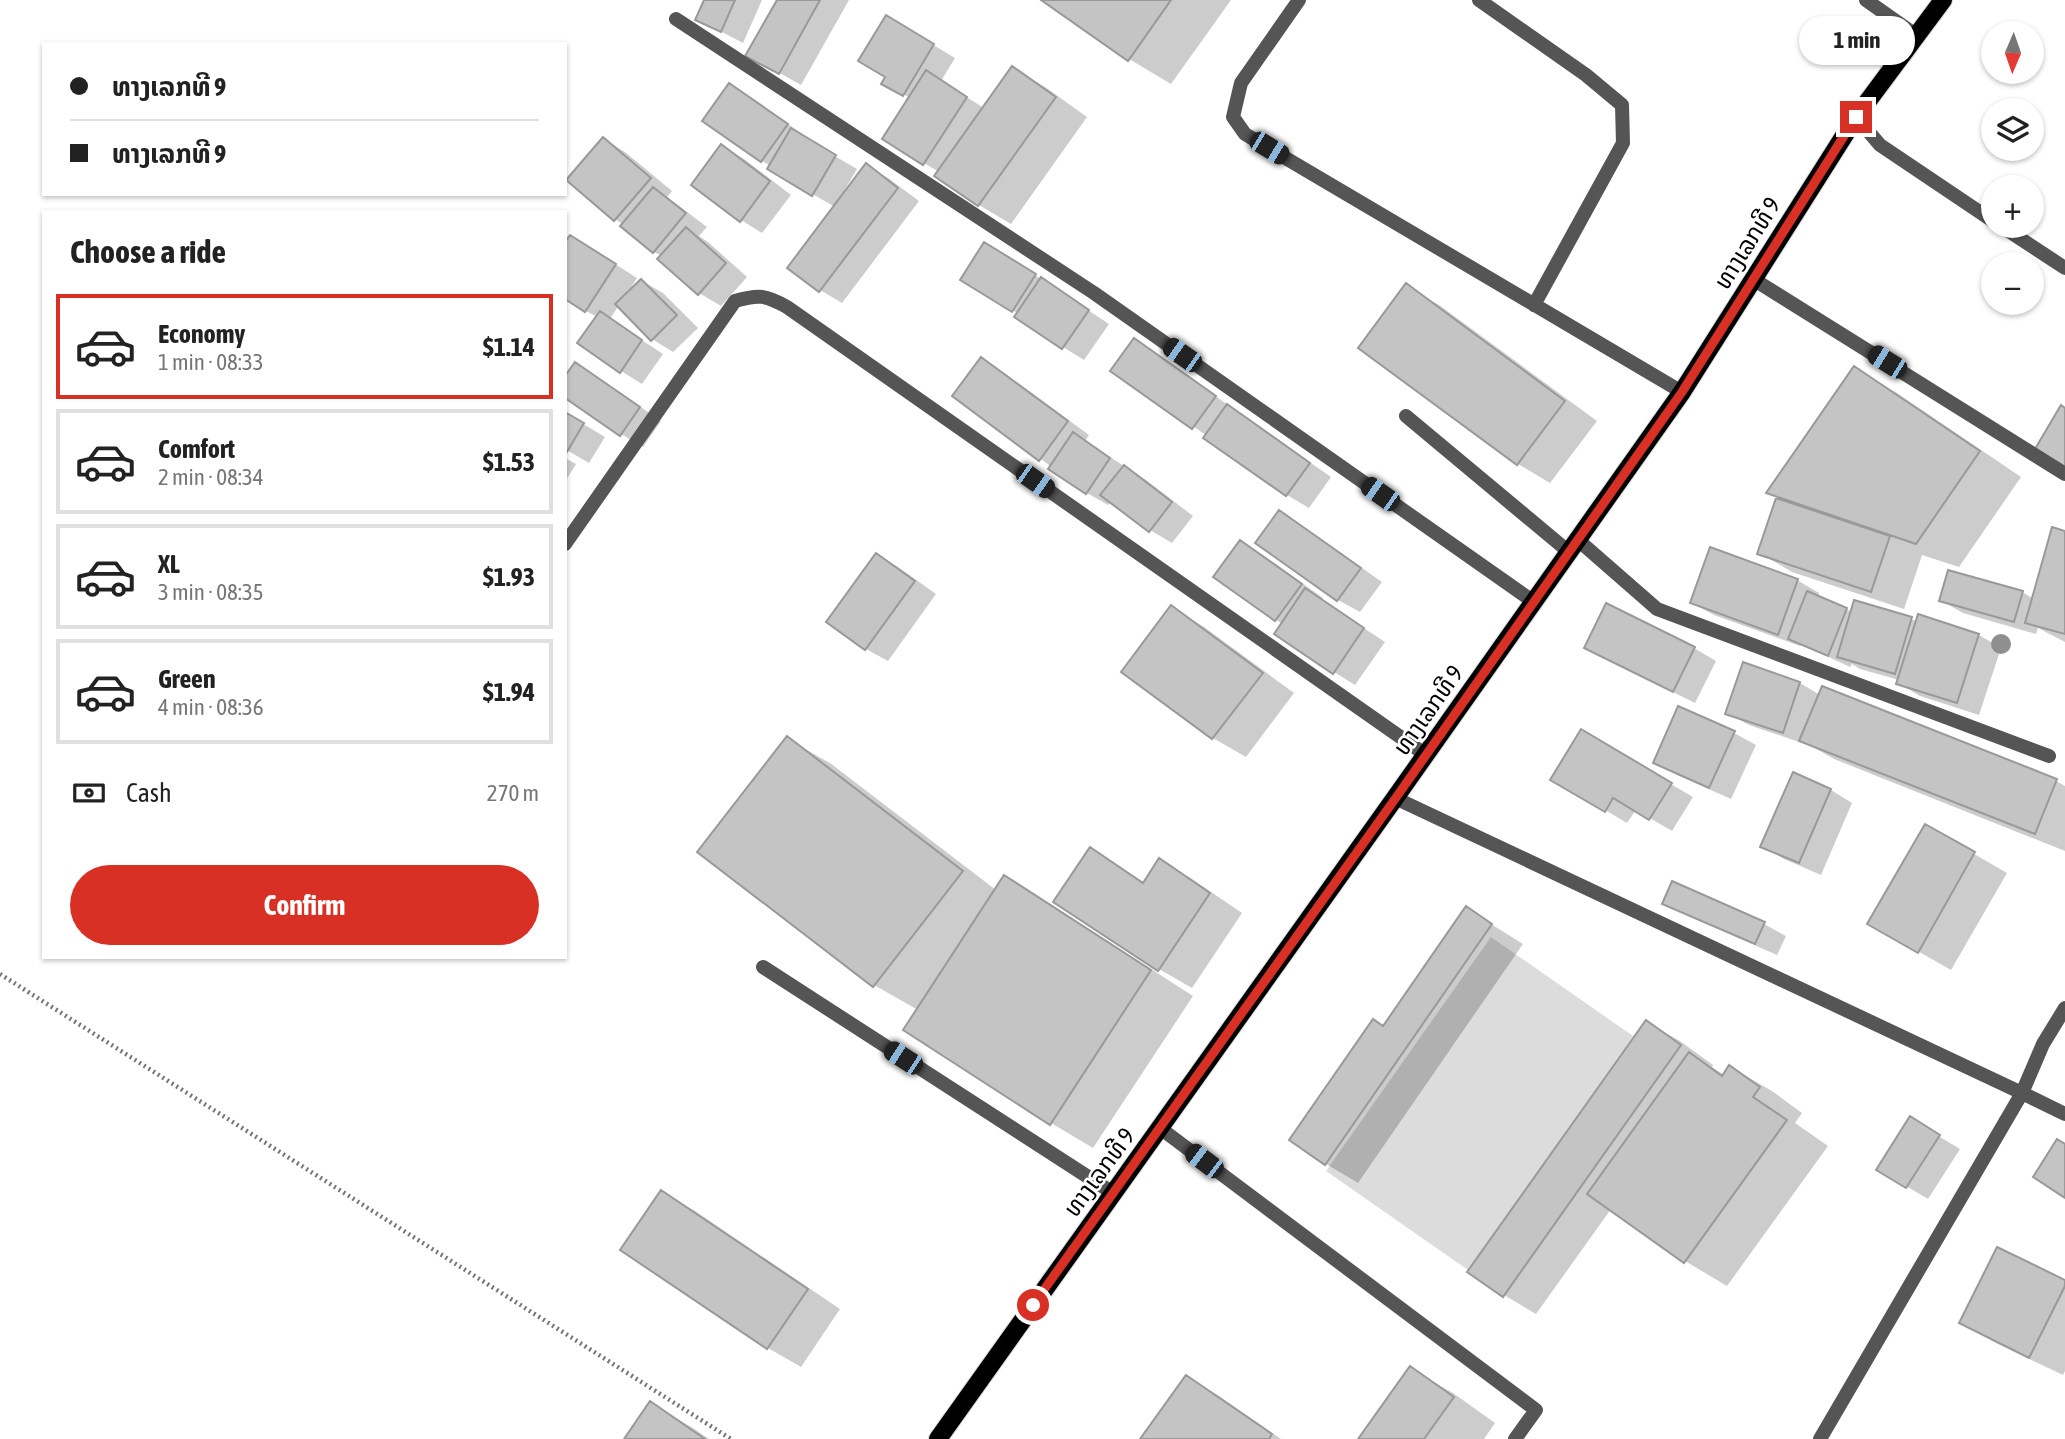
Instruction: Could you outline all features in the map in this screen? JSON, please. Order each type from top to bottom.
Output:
[{"type":"main road","name":"ທາງເລກທີ 9","points":[[938,1439],[1682,392],[1856,117],[1943,0]]},
{"type":"street","points":[[1299,0],[1241,83],[1233,117],[1245,134],[1682,392]]},
{"type":"street","points":[[1479,0],[1586,75],[1622,105],[1623,143],[1534,304]]},
{"type":"street","points":[[1866,0],[1917,36]]},
{"type":"street","points":[[676,19],[1094,293],[1534,602]]},
{"type":"street","points":[[1856,117],[1880,145],[1981,213]]},
{"type":"street","points":[[2019,238],[2065,268]]},
{"type":"street","points":[[1753,279],[2065,474]]},
{"type":"street","points":[[567,541],[735,301],[752,296],[770,297],[788,307],[1426,755]]},
{"type":"street","points":[[1406,416],[1657,609],[2049,756]]},
{"type":"street","points":[[1395,799],[2065,1114]]},
{"type":"street","points":[[763,967],[1113,1193]]},
{"type":"street","points":[[1820,1439],[2022,1093],[2043,1044],[2065,1008]]},
{"type":"street","points":[[1160,1128],[1536,1410],[1515,1439]]},
{"type":"path","points":[[0,974],[731,1439]]},
{"type":"shaded area","points":[[1491,937],[1633,1036],[1468,1270],[1326,1171]]},
{"type":"building","points":[[704,0],[735,0],[721,32],[695,20]]},
{"type":"building","points":[[777,0],[820,0],[779,74],[745,56]]},
{"type":"building","points":[[1041,0],[1171,0],[1128,61]]},
{"type":"building","points":[[886,15],[934,44],[903,96],[881,84],[885,77],[858,61]]},
{"type":"building","points":[[1012,66],[1056,97],[978,206],[934,176]]},
{"type":"building","points":[[926,70],[967,97],[923,165],[882,139]]},
{"type":"building","points":[[729,83],[788,124],[761,162],[702,121]]},
{"type":"building","points":[[791,128],[836,155],[812,196],[767,169]]},
{"type":"building","points":[[603,137],[651,178],[614,221],[567,179]]},
{"type":"building","points":[[721,144],[770,181],[740,222],[691,185]]},
{"type":"building","points":[[866,163],[898,188],[819,292],[787,268]]},
{"type":"building","points":[[653,187],[686,213],[653,253],[620,226]]},
{"type":"building","points":[[686,227],[726,263],[698,295],[657,259]]},
{"type":"building","points":[[570,235],[616,264],[585,312],[567,300],[567,239]]},
{"type":"building","points":[[984,242],[1036,274],[1012,312],[960,280]]},
{"type":"building","points":[[1041,277],[1089,310],[1062,349],[1014,317]]},
{"type":"building","points":[[641,279],[677,315],[651,341],[615,304]]},
{"type":"building","points":[[1406,283],[1565,401],[1517,465],[1358,348]]},
{"type":"building","points":[[600,311],[642,340],[620,373],[577,343]]},
{"type":"building","points":[[1134,338],[1216,396],[1192,429],[1110,371]]},
{"type":"building","points":[[981,357],[1068,421],[1039,461],[952,396]]},
{"type":"building","points":[[575,362],[640,407],[620,436],[567,399],[567,373]]},
{"type":"building","points":[[1854,366],[1980,451],[1916,544],[1766,493]]},
{"type":"building","points":[[1227,404],[1310,463],[1286,496],[1203,438]]},
{"type":"building","points":[[2061,405],[2065,408],[2065,467],[2035,449]]},
{"type":"building","points":[[567,413],[584,423],[567,452]]},
{"type":"building","points":[[1073,432],[1110,458],[1086,494],[1048,469]]},
{"type":"building","points":[[1124,465],[1172,502],[1149,532],[1100,495]]},
{"type":"building","points":[[1776,498],[1890,536],[1871,592],[1757,554]]},
{"type":"building","points":[[1279,510],[1361,568],[1337,601],[1255,543]]},
{"type":"building","points":[[2052,527],[2065,531],[2065,634],[2025,623]]},
{"type":"building","points":[[1240,540],[1302,584],[1275,621],[1213,577]]},
{"type":"building","points":[[1710,547],[1798,579],[1778,635],[1690,603]]},
{"type":"building","points":[[876,553],[915,581],[865,650],[826,622]]},
{"type":"building","points":[[1948,570],[2023,591],[2014,622],[1939,601]]},
{"type":"building","points":[[1305,588],[1364,628],[1333,674],[1274,634]]},
{"type":"building","points":[[1807,591],[1847,608],[1828,656],[1788,639]]},
{"type":"building","points":[[1854,600],[1912,617],[1895,674],[1837,657]]},
{"type":"building","points":[[1606,603],[1695,647],[1673,692],[1584,648]]},
{"type":"building","points":[[1171,605],[1263,673],[1212,739],[1121,672]]},
{"type":"building","points":[[1918,614],[1979,634],[1957,703],[1896,684]]},
{"type":"building","points":[[1743,662],[1800,682],[1783,733],[1725,714]]},
{"type":"building","points":[[1822,686],[2057,779],[2035,834],[1799,741]]},
{"type":"building","points":[[1678,706],[1735,731],[1709,788],[1653,763]]},
{"type":"building","points":[[1581,729],[1672,783],[1649,820],[1613,798],[1605,812],[1550,780]]},
{"type":"building","points":[[787,736],[963,871],[873,987],[697,852]]},
{"type":"building","points":[[1793,772],[1831,789],[1799,863],[1760,847]]},
{"type":"building","points":[[1925,824],[1975,852],[1918,953],[1867,924]]},
{"type":"building","points":[[1090,847],[1143,883],[1159,858],[1210,893],[1158,971],[1053,902]]},
{"type":"building","points":[[1004,875],[1151,970],[1050,1125],[903,1030]]},
{"type":"building","points":[[1672,881],[1765,922],[1755,944],[1662,904]]},
{"type":"building","points":[[1466,906],[1492,924],[1325,1165],[1289,1140],[1373,1019],[1383,1026]]},
{"type":"building","points":[[1646,1020],[1681,1045],[1503,1297],[1467,1272]]},
{"type":"building","points":[[1689,1052],[1722,1076],[1729,1065],[1760,1087],[1753,1097],[1787,1120],[1684,1263],[1587,1194]]},
{"type":"building","points":[[1910,1116],[1940,1135],[1906,1188],[1876,1170]]},
{"type":"building","points":[[2057,1139],[2065,1144],[2065,1198],[2033,1177]]},
{"type":"building","points":[[661,1190],[808,1289],[767,1349],[620,1250]]},
{"type":"building","points":[[1997,1247],[2065,1280],[2065,1286],[2029,1358],[1959,1323]]},
{"type":"building","points":[[1410,1366],[1454,1397],[1424,1439],[1358,1439]]},
{"type":"building","points":[[1186,1375],[1272,1434],[1269,1439],[1140,1439]]},
{"type":"building","points":[[650,1401],[705,1439],[624,1439]]},
{"type":"route","points":[[1033,1305],[1682,392],[1856,117]]}]
